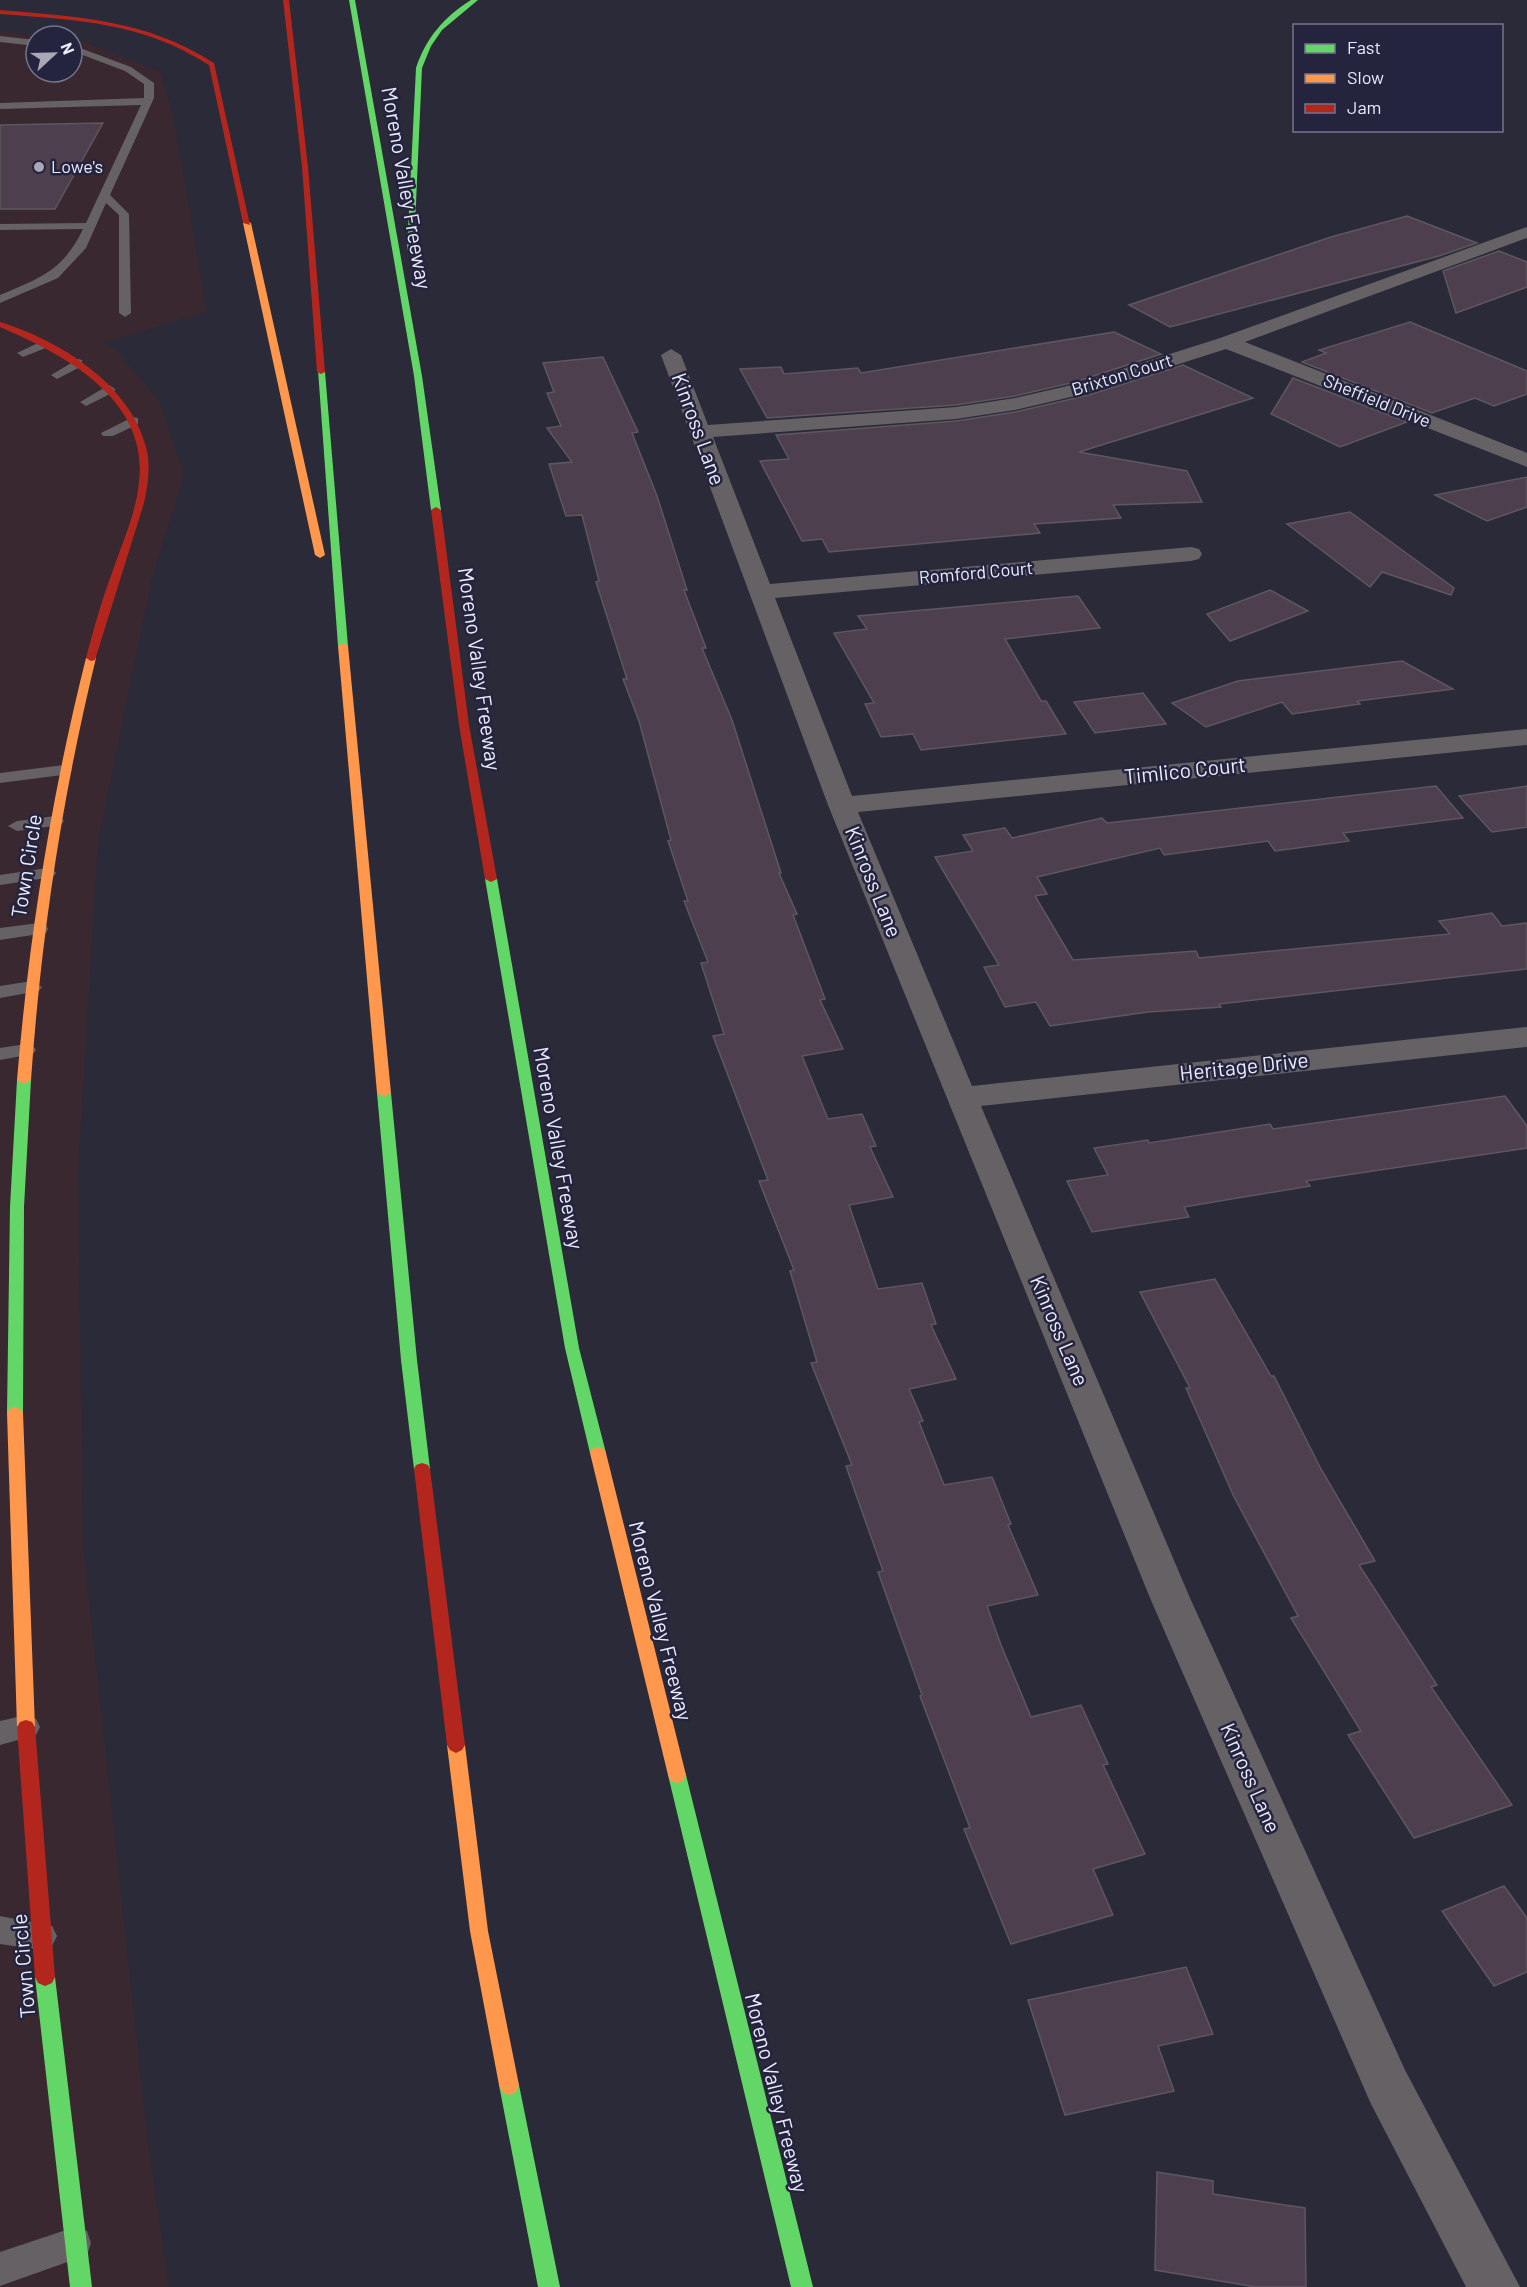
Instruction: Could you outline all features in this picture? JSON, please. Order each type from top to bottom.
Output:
[{"type":"main road","points":[[286,0],[305,167],[345,666],[409,1360],[479,1931],[549,2287]]},
{"type":"main road","name":"Moreno Valley Freeway","points":[[352,0],[418,376],[464,725],[572,1348],[802,2287]]},
{"type":"main road","points":[[418,376],[409,232],[419,68],[429,37],[443,22],[475,0]]},
{"type":"main road","points":[[0,12],[134,30],[181,44],[200,53],[212,64],[345,666]]},
{"type":"main road","name":"Town Circle","points":[[1,325],[44,344],[78,363],[109,389],[133,422],[145,461],[142,492],[105,608],[64,770],[46,873],[32,987],[21,1118],[9,1191],[7,1417],[10,1616],[26,1727],[42,1936],[81,2287]]},
{"type":"street","name":"Brixton Court","points":[[699,432],[956,412],[1015,404],[1081,389],[1227,342],[1527,232]]},
{"type":"street","name":"Sheffield Drive","points":[[1227,342],[1527,461]]},
{"type":"street","name":"Kinross Lane","points":[[671,355],[842,805],[961,1098],[1170,1598],[1388,2086],[1494,2287]]},
{"type":"street","points":[[1498,450],[1527,437]]},
{"type":"street","name":"Romford Court","points":[[760,592],[1191,554]]},
{"type":"street","name":"Timlico Court","points":[[842,805],[1527,737]]},
{"type":"street","name":"Heritage Drive","points":[[961,1098],[1527,1037]]},
{"type":"lane","points":[[0,39],[24,42]]},
{"type":"lane","points":[[0,299],[54,276],[80,248],[147,102],[149,83],[128,69],[84,52]]},
{"type":"lane","points":[[0,106],[147,102]]},
{"type":"lane","points":[[104,196],[124,214],[125,313]]},
{"type":"lane","points":[[0,227],[90,226]]},
{"type":"lane","points":[[23,353],[44,344]]},
{"type":"lane","points":[[57,375],[78,363]]},
{"type":"lane","points":[[86,402],[109,389]]},
{"type":"lane","points":[[108,433],[133,422]]},
{"type":"lane","points":[[0,778],[64,770]]},
{"type":"lane","points":[[17,826],[55,821]]},
{"type":"lane","points":[[0,880],[46,873]]},
{"type":"lane","points":[[0,934],[39,929]]},
{"type":"lane","points":[[0,992],[32,987]]},
{"type":"lane","points":[[0,1054],[26,1050]]},
{"type":"lane","points":[[0,1121],[21,1118]]},
{"type":"lane","points":[[0,1733],[26,1727]]},
{"type":"lane","points":[[0,1930],[42,1936]]},
{"type":"lane","points":[[0,2269],[75,2243]]},
{"type":"shaded area","points":[[0,31],[24,34],[24,84],[84,84],[84,42],[160,72],[172,110],[207,312],[102,343],[113,346],[160,402],[184,475],[152,578],[98,841],[78,1174],[83,1545],[148,2143],[169,2287],[0,2287]]},
{"type":"building","name":"Lowe's","points":[[103,123],[55,209],[0,209],[0,125]]},
{"type":"building","points":[[1407,216],[1477,243],[1439,256],[1170,327],[1129,305],[1331,237]]},
{"type":"building","points":[[1499,251],[1527,262],[1527,287],[1456,313],[1443,271]]},
{"type":"building","points":[[1410,322],[1527,371],[1527,394],[1494,406],[1475,398],[1432,413],[1302,362],[1326,353],[1319,350]]},
{"type":"building","points":[[1114,332],[1161,354],[1075,382],[1015,396],[956,405],[767,418],[740,369],[781,367],[784,374],[858,368],[861,373]]},
{"type":"building","points":[[603,357],[638,432],[632,433],[657,496],[687,590],[684,590],[706,648],[702,648],[732,720],[781,873],[779,873],[797,914],[793,915],[825,999],[820,1000],[843,1049],[802,1056],[828,1119],[862,1114],[876,1146],[870,1147],[893,1197],[849,1205],[878,1289],[922,1283],[936,1324],[931,1325],[956,1379],[909,1389],[923,1421],[919,1422],[944,1485],[992,1477],[1011,1524],[1008,1525],[1038,1595],[987,1606],[1001,1645],[1031,1717],[1081,1705],[1108,1764],[1103,1765],[1145,1854],[1093,1869],[1113,1915],[1011,1944],[964,1829],[970,1828],[920,1696],[922,1695],[878,1572],[883,1571],[846,1466],[852,1465],[811,1363],[817,1362],[790,1271],[794,1270],[759,1181],[768,1180],[713,1036],[724,1034],[701,963],[708,962],[684,901],[688,901],[668,841],[671,840],[639,721],[623,679],[627,679],[596,582],[599,581],[582,515],[566,516],[549,464],[572,462],[547,428],[561,426],[547,393],[554,392],[543,363]]},
{"type":"building","points":[[1183,365],[1253,398],[1079,452],[1187,471],[1202,502],[1113,505],[1121,518],[1034,524],[1040,533],[829,552],[822,539],[802,541],[760,461],[789,459],[776,435],[956,421],[1015,412],[1089,395]]},
{"type":"building","points":[[1293,378],[1407,422],[1340,447],[1271,414]]},
{"type":"building","points":[[1527,477],[1527,507],[1487,521],[1435,495]]},
{"type":"building","points":[[1350,512],[1454,588],[1451,595],[1382,572],[1370,587],[1287,524]]},
{"type":"building","points":[[1270,590],[1308,611],[1230,641],[1207,614]]},
{"type":"building","points":[[1078,596],[1100,628],[1005,639],[1041,701],[1046,701],[1066,734],[921,750],[913,734],[881,737],[865,704],[874,703],[834,633],[867,629],[858,616]]},
{"type":"building","points":[[1402,661],[1453,689],[1357,701],[1360,704],[1292,714],[1282,702],[1206,727],[1172,703],[1238,681]]},
{"type":"building","points":[[1143,693],[1166,724],[1095,733],[1074,702]]},
{"type":"building","points":[[1436,786],[1463,818],[1343,833],[1349,841],[1275,851],[1268,841],[1164,855],[1160,848],[1037,877],[1047,894],[1035,896],[1073,960],[1196,951],[1199,958],[1450,934],[1439,921],[1492,913],[1502,926],[1527,923],[1527,969],[1219,1004],[1221,1007],[1148,1012],[1050,1026],[1036,1002],[1005,1007],[984,967],[999,965],[935,857],[973,851],[963,835],[1005,828],[1012,838],[1102,818],[1107,823]]},
{"type":"building","points":[[1527,786],[1527,827],[1492,832],[1459,796]]},
{"type":"building","points":[[1505,1096],[1527,1126],[1527,1148],[1306,1181],[1310,1186],[1184,1207],[1189,1217],[1092,1232],[1067,1181],[1108,1175],[1094,1148],[1148,1140],[1149,1143],[1270,1124],[1273,1129]]},
{"type":"building","points":[[1215,1279],[1271,1376],[1274,1376],[1321,1469],[1375,1561],[1359,1565],[1437,1685],[1431,1687],[1512,1805],[1414,1838],[1348,1735],[1361,1731],[1291,1618],[1298,1616],[1234,1497],[1186,1388],[1190,1388],[1140,1292]]},
{"type":"building","points":[[1504,1886],[1527,1918],[1527,1972],[1494,1986],[1442,1911]]},
{"type":"building","points":[[1186,1967],[1213,2034],[1158,2046],[1174,2091],[1065,2115],[1028,2000]]},
{"type":"building","points":[[1157,2172],[1213,2181],[1213,2194],[1305,2208],[1306,2287],[1256,2287],[1155,2270]]},
{"type":"traffic: fast","points":[[352,0],[418,376],[436,510]]},
{"type":"traffic: fast","points":[[410,248],[419,68],[428,46],[440,28],[475,0]]},
{"type":"traffic: fast","points":[[321,372],[343,646]]},
{"type":"traffic: fast","points":[[491,879],[572,1348],[598,1453]]},
{"type":"traffic: fast","points":[[15,1413],[17,1207],[24,1080]]},
{"type":"traffic: fast","points":[[384,1093],[409,1360],[422,1469]]},
{"type":"traffic: fast","points":[[677,1775],[802,2287]]},
{"type":"traffic: fast","points":[[45,1977],[81,2287]]},
{"type":"traffic: fast","points":[[509,2085],[549,2287]]},
{"type":"traffic: slow","points":[[247,223],[320,555]]},
{"type":"traffic: slow","points":[[343,646],[384,1093]]},
{"type":"traffic: slow","points":[[24,1080],[40,920],[48,868],[67,762],[91,658]]},
{"type":"traffic: slow","points":[[15,1413],[26,1727]]},
{"type":"traffic: slow","points":[[598,1453],[677,1775]]},
{"type":"traffic: slow","points":[[456,1745],[479,1931],[509,2085]]},
{"type":"traffic: jam","points":[[286,0],[305,167],[321,372]]},
{"type":"traffic: jam","points":[[0,12],[83,20],[138,30],[189,49],[212,64],[247,223]]},
{"type":"traffic: jam","points":[[0,324],[51,348],[99,380],[119,400],[134,423],[143,449],[144,479],[140,503],[91,658]]},
{"type":"traffic: jam","points":[[436,510],[464,725],[491,879]]},
{"type":"traffic: jam","points":[[422,1469],[456,1745]]},
{"type":"traffic: jam","points":[[26,1727],[45,1977]]},
{"type":"place","name":"Lowe's","points":[[39,167]]}]
